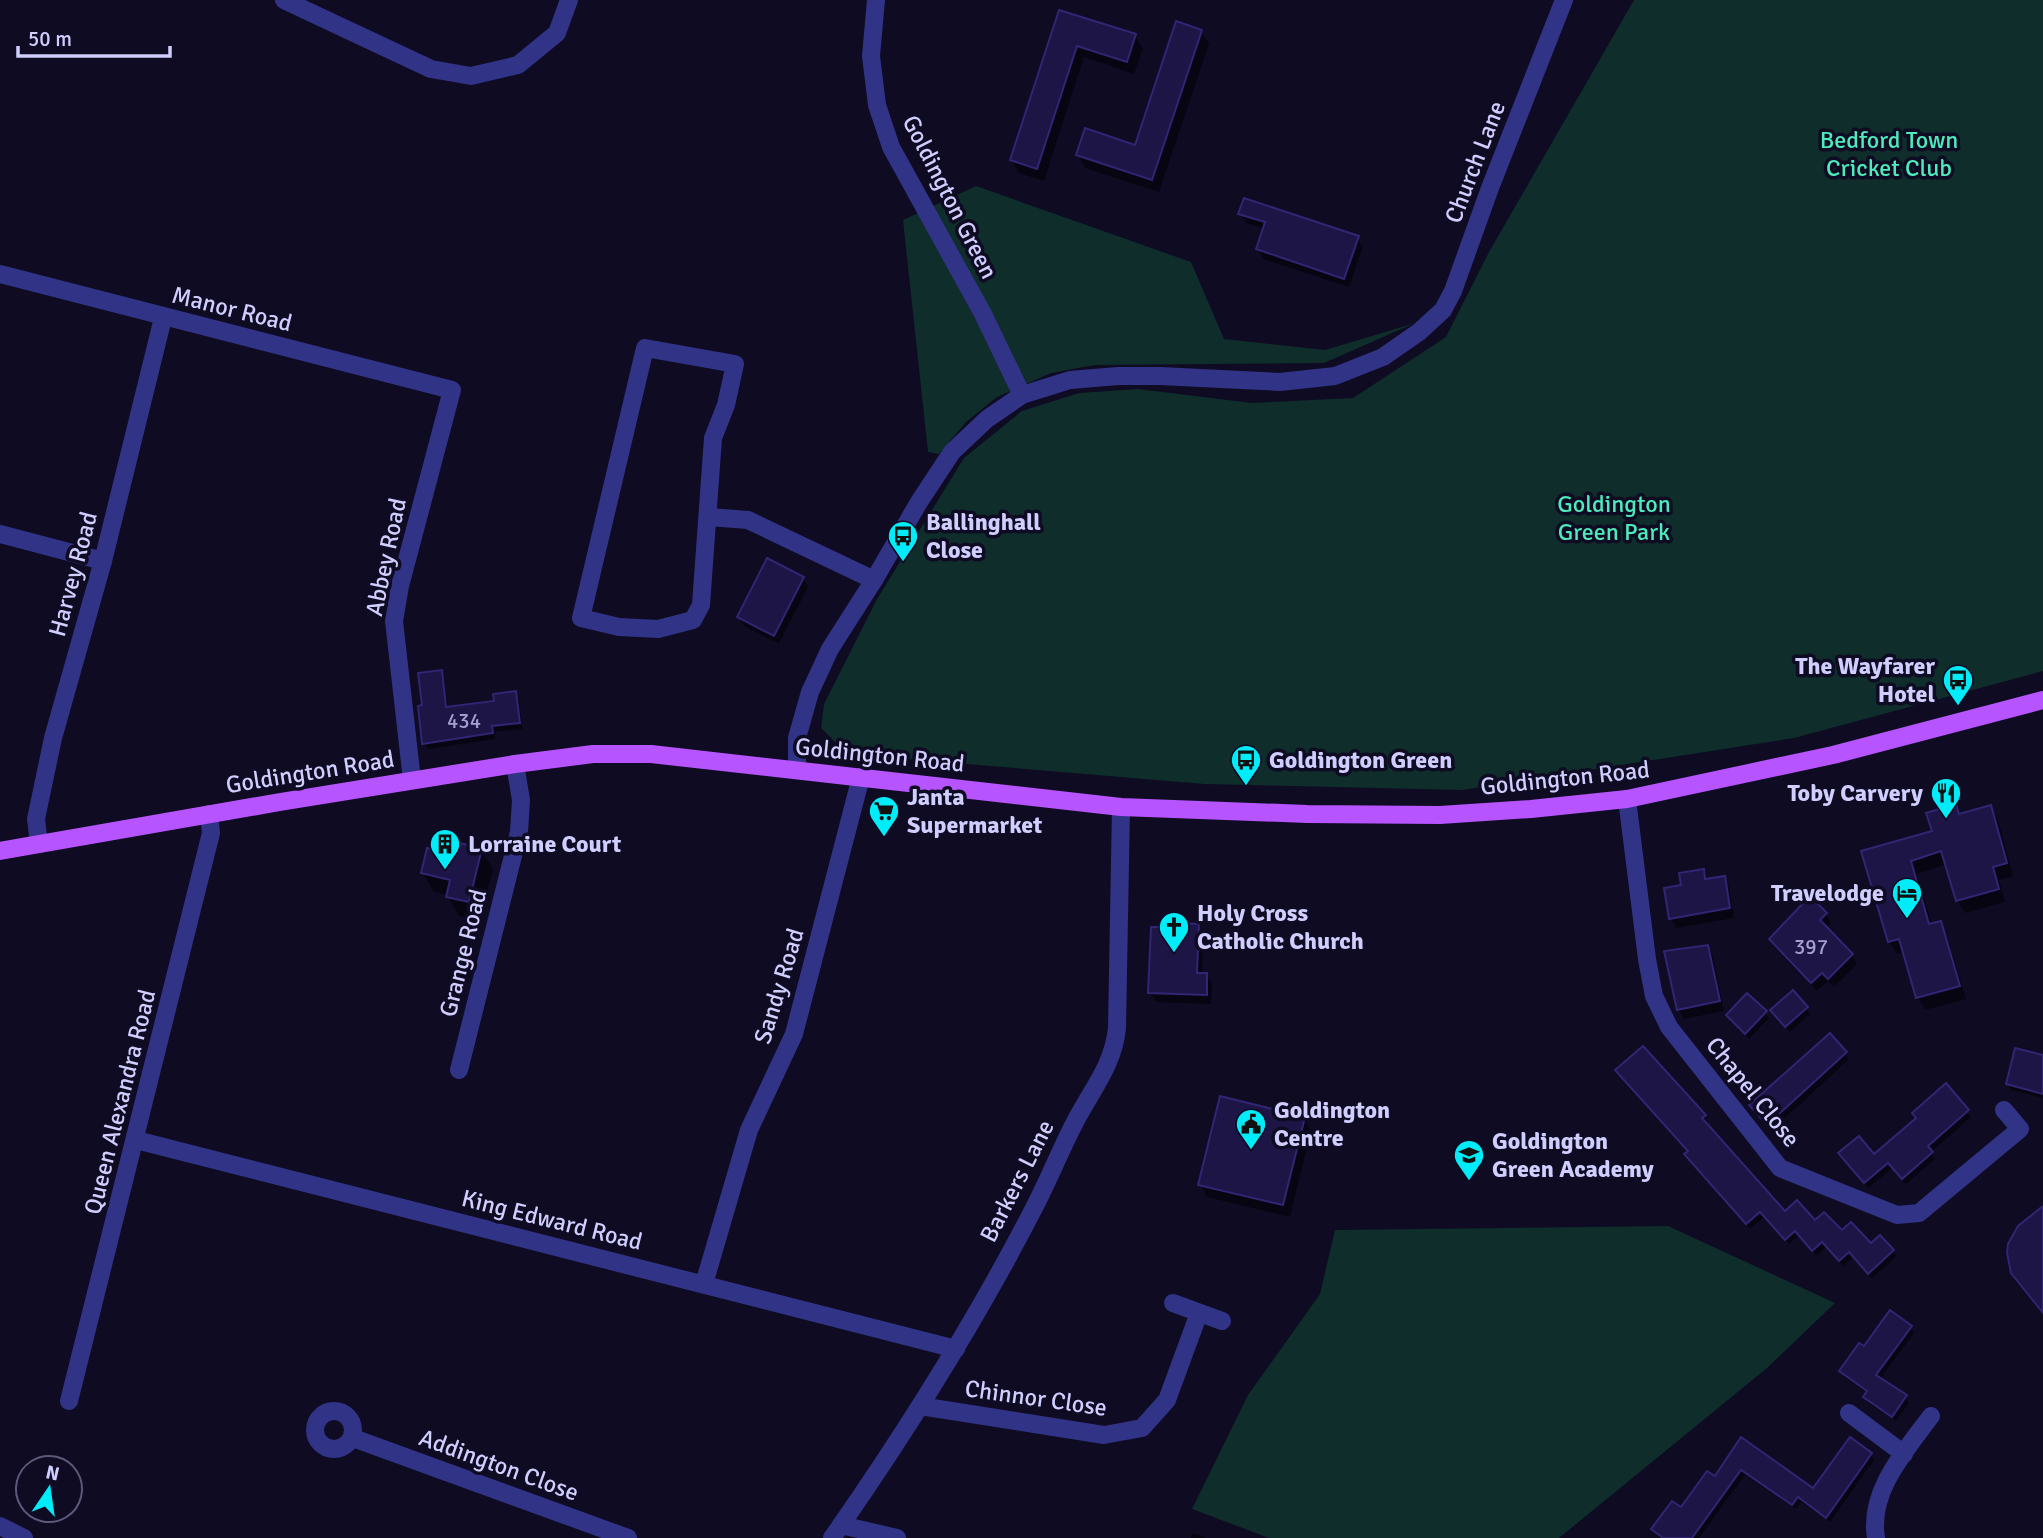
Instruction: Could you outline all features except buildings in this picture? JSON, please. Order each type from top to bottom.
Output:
[{"type":"main road","name":"Goldington Road","points":[[0,851],[412,780],[593,754],[651,754],[1121,807],[1307,814],[1440,815],[1531,809],[1627,799],[1833,755],[2043,700]]},
{"type":"street","points":[[284,0],[431,69],[471,76],[518,65],[557,33],[569,0]]},
{"type":"street","name":"Church Lane","points":[[1022,395],[1070,380],[1118,376],[1280,382],[1335,376],[1383,357],[1419,332],[1443,310],[1453,291],[1490,188],[1564,0]]},
{"type":"street","name":"Goldington Green","points":[[875,6],[871,56],[877,105],[891,147],[983,314],[1022,395]]},
{"type":"street","name":"Manor Road","points":[[0,274],[163,318],[452,390]]},
{"type":"street","name":"Harvey Road","points":[[39,844],[36,819],[53,738],[103,561],[163,318]]},
{"type":"street","points":[[645,348],[735,364],[726,405],[713,438],[709,517],[701,606],[693,620],[658,629],[619,627],[581,618],[645,348]]},
{"type":"street","name":"Abbey Road","points":[[412,780],[394,621],[400,586],[452,390]]},
{"type":"street","points":[[797,770],[797,738],[810,692],[830,649],[952,452],[987,419],[1022,395]]},
{"type":"street","points":[[709,517],[748,520],[874,580]]},
{"type":"street","points":[[0,534],[103,561]]},
{"type":"street","name":"Grange Road","points":[[458,1070],[519,832],[521,800],[515,764]]},
{"type":"street","name":"Sandy Road","points":[[704,1284],[749,1129],[794,1034],[861,777]]},
{"type":"street","name":"Chapel Close","points":[[1627,799],[1654,996],[1669,1027],[1780,1168],[1897,1215],[1919,1213],[2020,1129],[2004,1110]]},
{"type":"street","name":"Barkers Lane","points":[[837,1531],[956,1349],[1035,1206],[1075,1122],[1102,1079],[1115,1044],[1121,807]]},
{"type":"street","name":"Queen Alexandra Road","points":[[69,1401],[211,833],[209,814]]},
{"type":"street","name":"King Edward Road","points":[[136,1140],[956,1349]]},
{"type":"street","points":[[1174,1303],[1222,1321]]},
{"type":"street","name":"Chinnor Close","points":[[920,1406],[1104,1435],[1142,1428],[1167,1400],[1199,1313]]},
{"type":"street","points":[[1849,1413],[1904,1454]]},
{"type":"street","points":[[1876,1538],[1874,1514],[1879,1496],[1931,1416]]},
{"type":"street","name":"Addington Close","points":[[353,1438],[628,1538]]},
{"type":"street","points":[[0,1526],[24,1538]]},
{"type":"street","points":[[837,1531],[897,1538]]},
{"type":"green space","name":"Goldington Green Park","points":[[1634,0],[2043,0],[2043,671],[1794,738],[1462,790],[1204,784],[847,754],[821,728],[824,704],[877,599],[964,458],[1022,411],[1079,393],[1138,389],[1252,403],[1353,398],[1446,337],[1489,252]]},
{"type":"green space","points":[[976,186],[1191,262],[1224,339],[1325,350],[1415,323],[1324,363],[1095,365],[1051,373],[997,397],[966,422],[939,454],[928,452],[903,220]]},
{"type":"green space","name":"Goldington Green Academy","points":[[1668,1226],[1835,1303],[1767,1368],[1559,1538],[1269,1538],[1192,1509],[1248,1395],[1320,1294],[1335,1230]]},
{"type":"place","name":"Ballinghall Close","points":[[903,563]]},
{"type":"place","name":"The Wayfarer Hotel","points":[[1958,707]]},
{"type":"place","name":"Goldington Green","points":[[1246,787]]},
{"type":"place","name":"Toby Carvery","points":[[1946,820]]},
{"type":"place","name":"Janta Supermarket","points":[[884,838]]},
{"type":"place","name":"Lorraine Court","points":[[445,871]]},
{"type":"place","name":"Travelodge","points":[[1907,920]]},
{"type":"place","name":"Holy Cross Catholic Church","points":[[1174,954]]},
{"type":"place","name":"Goldington Centre","points":[[1251,1151]]},
{"type":"place","name":"Goldington Green Academy","points":[[1469,1182]]},
{"type":"park label","name":"Bedford Town Cricket Club","points":[[1889,154]]}]
